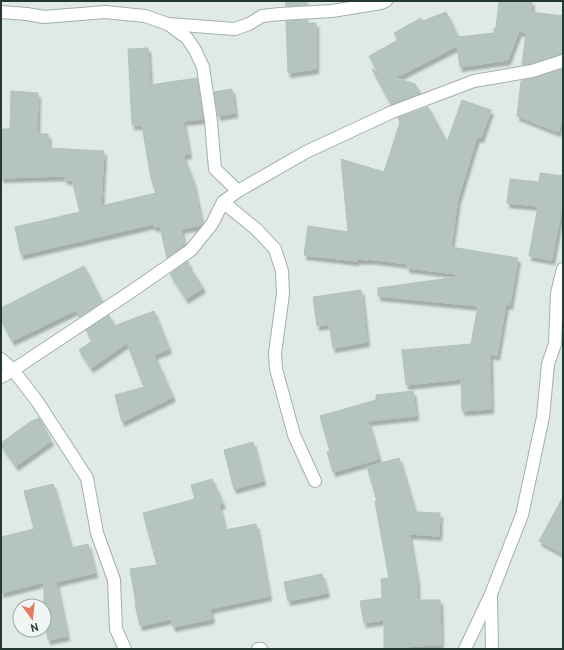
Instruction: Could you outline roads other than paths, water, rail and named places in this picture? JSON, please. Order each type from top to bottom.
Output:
[{"type":"street","points":[[1,12],[44,17],[106,12],[145,16],[168,24],[235,29],[249,24],[262,16],[332,11],[386,1]]},
{"type":"street","points":[[168,24],[187,38],[195,50],[203,68],[211,122],[215,169],[238,191]]},
{"type":"street","points":[[1,377],[132,291],[191,250],[212,224],[223,202],[238,191],[306,152],[392,112],[474,81],[532,71],[563,61]]},
{"type":"street","points":[[223,202],[256,229],[275,249],[282,271],[283,294],[274,353],[276,368],[294,435],[315,481]]},
{"type":"street","points":[[465,649],[491,594],[522,515],[542,417],[548,364],[559,342],[557,293],[563,269]]},
{"type":"street","points":[[1,359],[13,370],[37,401],[86,478],[97,533],[114,580],[116,629],[125,649]]},
{"type":"street","points":[[491,594],[492,649]]}]
